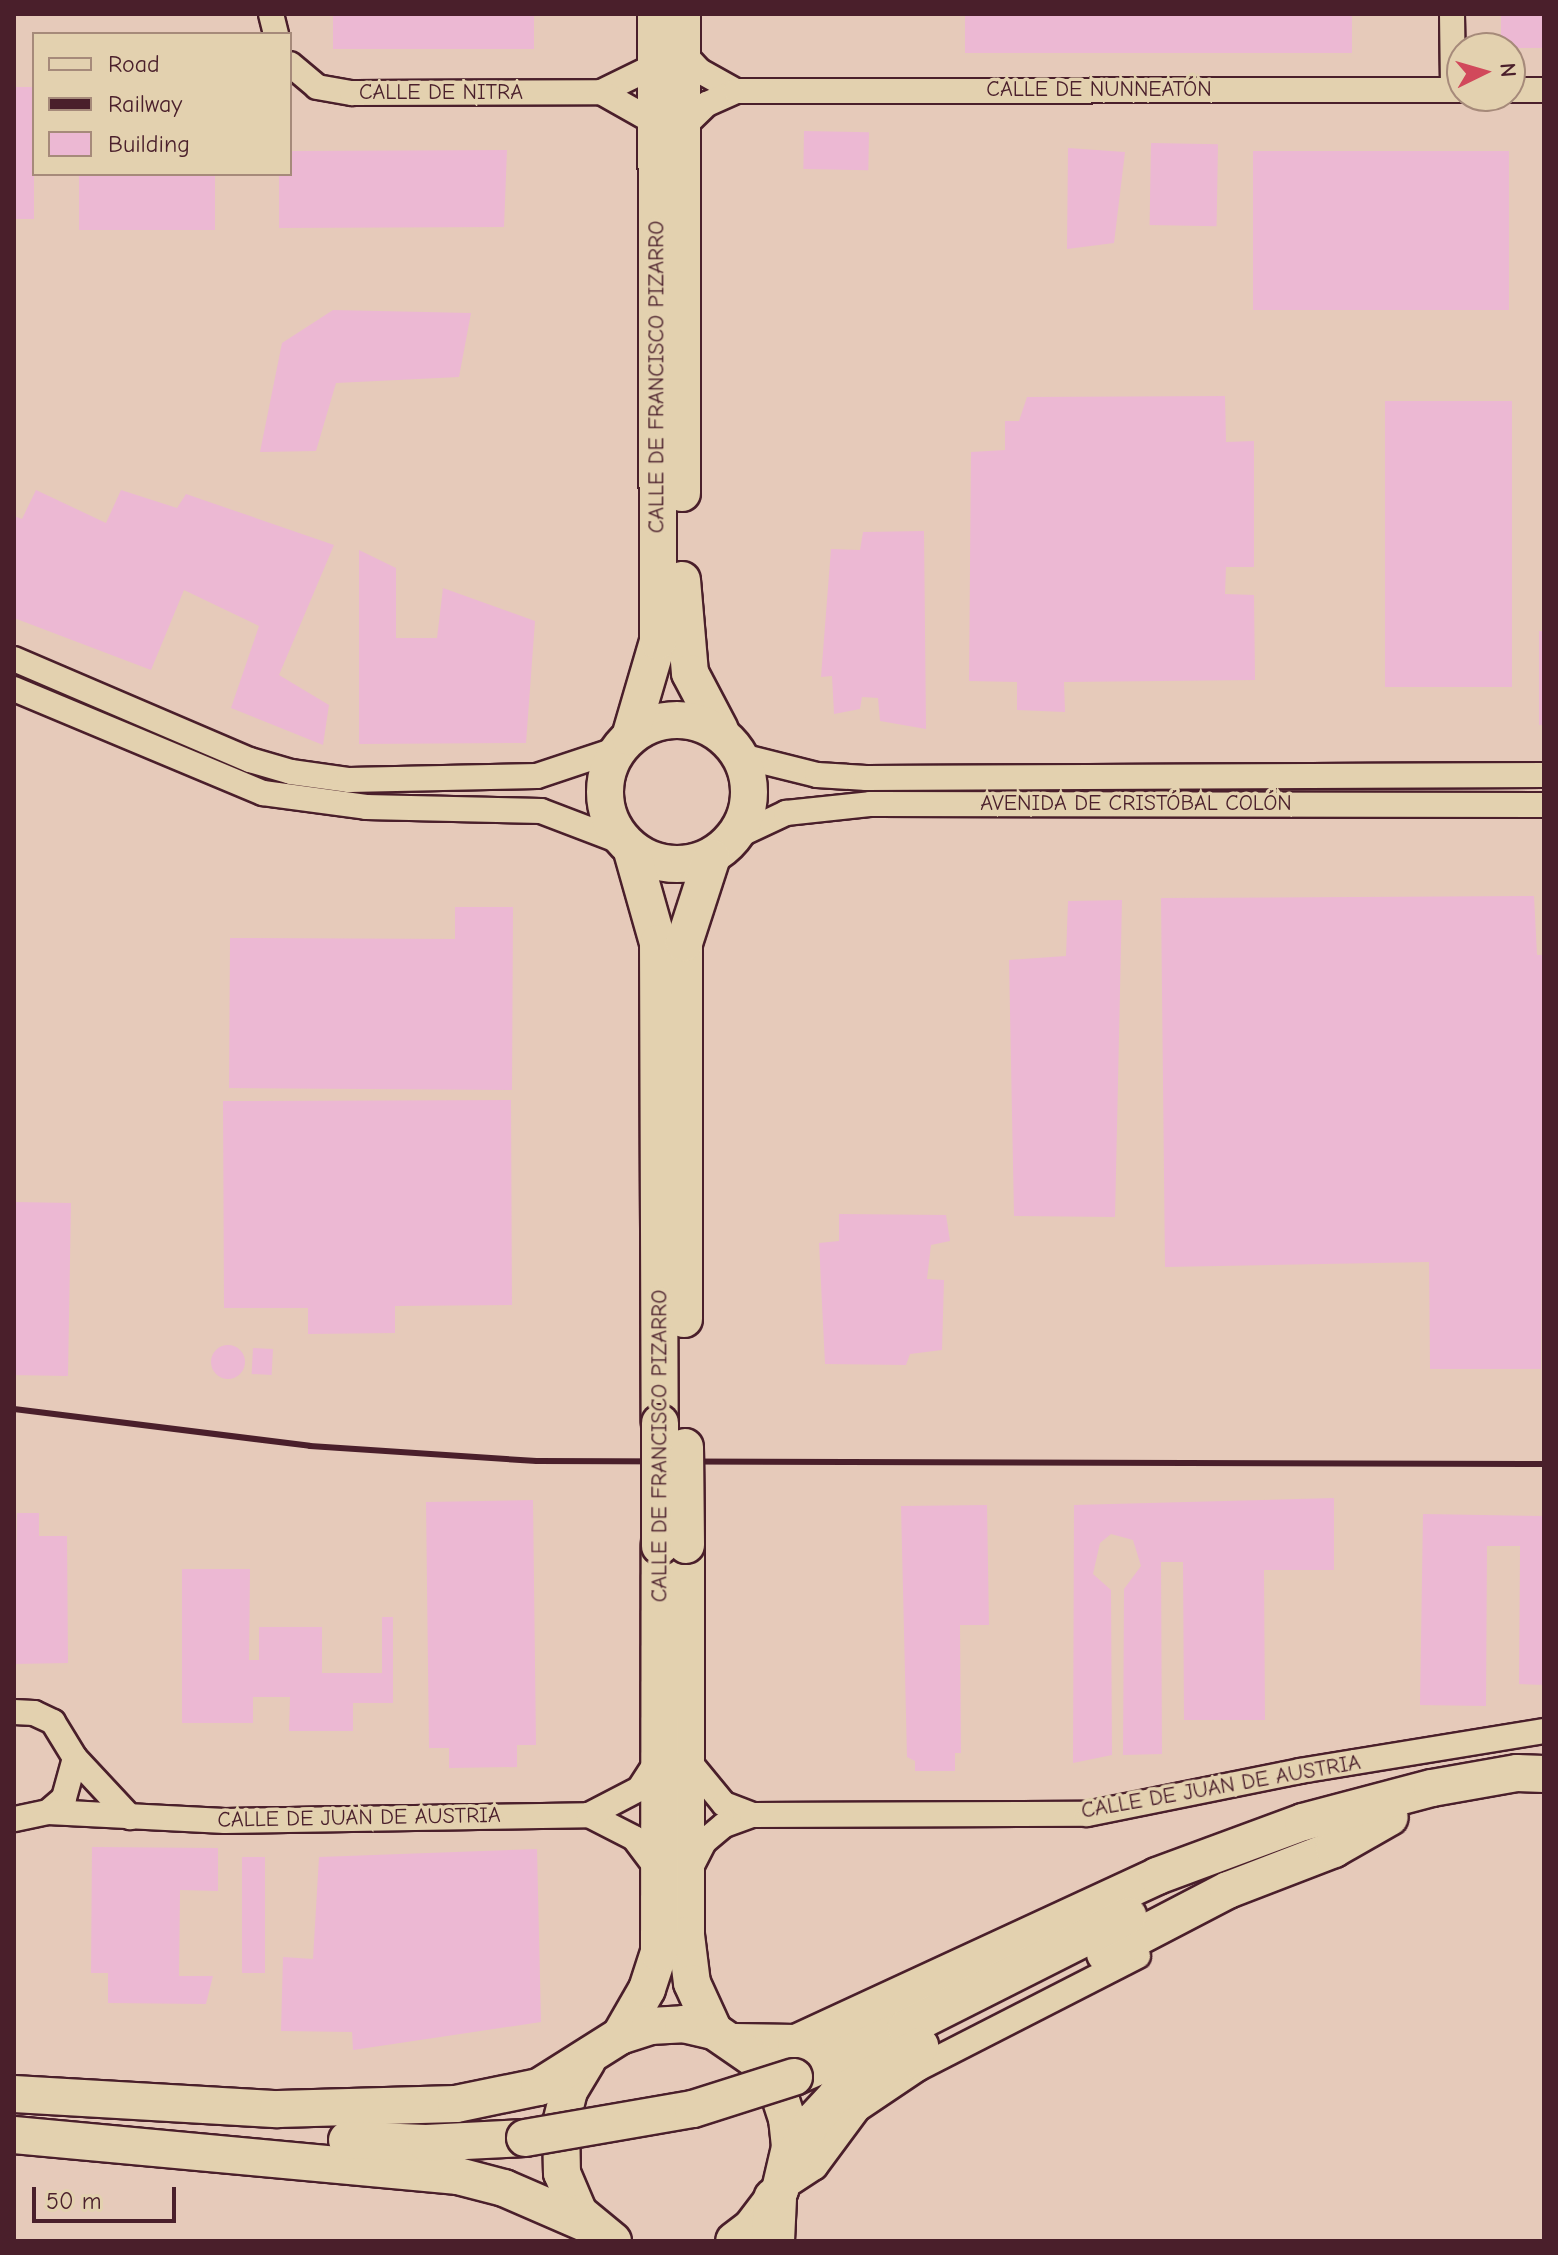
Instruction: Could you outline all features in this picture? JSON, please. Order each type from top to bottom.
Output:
[{"type":"highway","points":[[773,2241],[794,2166]]},
{"type":"main road","name":"CALLE DE FRANCISCO PIZARRO","points":[[656,14],[669,59]]},
{"type":"main road","name":"CALLE DE FRANCISCO PIZARRO","points":[[626,742],[658,641],[669,59],[682,14]]},
{"type":"main road","name":"CALLE DE FRANCISCO PIZARRO","points":[[669,125],[682,620],[690,673],[730,743]]},
{"type":"main road","points":[[670,719],[702,721],[730,743],[747,802],[722,847],[673,863],[627,847],[608,811],[606,793],[610,769],[626,742],[670,719]]},
{"type":"main road","name":"CALLE DE FRANCISCO PIZARRO","points":[[620,2036],[647,1989],[659,1953],[673,1875],[674,1757],[672,1424],[658,943],[627,847]]},
{"type":"main road","name":"CALLE DE FRANCISCO PIZARRO","points":[[672,1424],[684,943],[722,847]]},
{"type":"main road","points":[[14,2094],[278,2109],[428,2107],[521,2093],[587,2061],[620,2036],[650,2026],[683,2024],[725,2037],[796,2043],[1157,1876],[1303,1822],[1432,1788],[1517,1773],[1544,1774]]},
{"type":"main road","points":[[14,2115],[393,2143],[525,2138],[693,2109],[794,2077],[906,2028],[1188,1887],[1275,1852],[1390,1817],[1544,1786]]},
{"type":"main road","points":[[734,2241],[794,2166],[825,2107],[884,2065],[1228,1890],[1334,1849],[1390,1817]]},
{"type":"main road","name":"CALLE DE FRANCISCO PIZARRO","points":[[673,1875],[698,2004],[725,2037]]},
{"type":"main road","points":[[725,2037],[759,2062],[777,2088],[794,2166]]},
{"type":"main road","points":[[587,2061],[569,2091],[560,2147],[569,2197],[602,2233]]},
{"type":"main road","points":[[14,2135],[458,2176],[504,2188],[602,2233]]},
{"type":"street","name":"CALLE DE NUNNEATÓN","points":[[669,59],[700,71],[736,91]]},
{"type":"street","name":"CALLE DE NITRA","points":[[292,66],[317,87],[352,93],[601,92],[669,59]]},
{"type":"street","name":"CALLE DE NUNNEATÓN","points":[[669,125],[736,91],[1446,90]]},
{"type":"street","name":"CALLE DE NITRA","points":[[601,92],[669,125]]},
{"type":"street","points":[[14,659],[250,760],[291,772],[349,780],[537,776],[626,742]]},
{"type":"street","points":[[14,689],[263,793],[366,807],[541,811],[627,847]]},
{"type":"street","name":"AVENIDA DE CRISTÓBAL COLÓN","points":[[730,743],[817,775],[866,778],[1544,775]]},
{"type":"street","name":"AVENIDA DE CRISTÓBAL COLÓN","points":[[722,847],[786,813],[870,804],[1544,805]]},
{"type":"street","points":[[14,1712],[34,1713],[53,1722],[75,1758],[130,1817]]},
{"type":"street","name":"CALLE DE JUAN DE AUSTRIA","points":[[752,1815],[1087,1814],[1300,1771],[1544,1731]]},
{"type":"street","points":[[589,1815],[639,1789],[674,1757],[724,1804],[752,1815]]},
{"type":"street","points":[[48,1812],[64,1798],[75,1758]]},
{"type":"street","name":"CALLE DE JUAN DE AUSTRIA","points":[[14,1819],[48,1812],[225,1821],[589,1815]]},
{"type":"street","points":[[589,1815],[634,1838],[673,1875],[724,1825],[752,1815]]},
{"type":"street","points":[[794,2166],[858,2109],[919,2068],[1254,1897],[1317,1871]]},
{"type":"building","points":[[333,14],[534,14],[534,49],[333,49]]},
{"type":"building","points":[[965,14],[1352,14],[1352,53],[965,53]]},
{"type":"building","points":[[1501,14],[1544,14],[1544,48],[1526,48],[1526,32],[1501,32]]},
{"type":"building","points":[[14,87],[32,87],[34,219],[14,219]]},
{"type":"building","points":[[804,131],[869,132],[868,170],[803,169]]},
{"type":"building","points":[[1151,143],[1218,144],[1217,226],[1150,225]]},
{"type":"building","points":[[1068,148],[1125,152],[1114,243],[1067,249]]},
{"type":"building","points":[[507,150],[504,227],[279,228],[279,176],[292,176],[292,151]]},
{"type":"building","points":[[1253,151],[1509,151],[1509,310],[1253,310]]},
{"type":"building","points":[[79,176],[215,176],[215,230],[79,230]]},
{"type":"building","points":[[333,310],[471,313],[459,377],[336,383],[316,451],[260,452],[282,343]]},
{"type":"building","points":[[1225,396],[1226,442],[1254,441],[1254,567],[1226,567],[1225,594],[1254,595],[1255,680],[1064,682],[1065,712],[1017,710],[1017,682],[969,681],[971,452],[1005,450],[1005,421],[1019,421],[1027,397]]},
{"type":"building","points":[[1385,401],[1512,401],[1512,687],[1385,687]]},
{"type":"building","points":[[36,490],[106,523],[121,490],[177,508],[186,494],[334,545],[279,675],[329,705],[323,745],[231,708],[259,626],[184,590],[151,670],[14,618],[14,516],[22,519]]},
{"type":"building","points":[[924,531],[926,729],[880,721],[878,698],[862,697],[860,709],[834,714],[832,676],[821,677],[831,549],[860,550],[863,532]]},
{"type":"building","points":[[359,550],[396,568],[396,638],[437,638],[443,588],[535,621],[526,743],[359,744]]},
{"type":"building","points":[[1539,631],[1544,631],[1544,725],[1539,725]]},
{"type":"building","points":[[1534,896],[1537,955],[1544,955],[1541,1369],[1430,1369],[1429,1262],[1165,1267],[1161,898]]},
{"type":"building","points":[[1122,900],[1115,1217],[1014,1216],[1009,960],[1066,956],[1068,901]]},
{"type":"building","points":[[455,907],[513,907],[512,1090],[229,1088],[230,938],[455,939]]},
{"type":"building","points":[[511,1100],[512,1305],[395,1306],[395,1333],[308,1334],[308,1308],[224,1308],[223,1101]]},
{"type":"building","points":[[14,1202],[71,1203],[68,1376],[14,1375]]},
{"type":"building","points":[[839,1214],[946,1215],[950,1241],[931,1245],[927,1279],[944,1280],[942,1350],[910,1354],[906,1365],[825,1364],[819,1243],[839,1241]]},
{"type":"building","points":[[228,1345],[240,1350],[245,1362],[240,1374],[228,1379],[216,1374],[211,1362],[216,1350]]},
{"type":"building","points":[[253,1348],[273,1349],[272,1375],[252,1374]]},
{"type":"building","points":[[1334,1498],[1334,1570],[1264,1570],[1265,1720],[1184,1720],[1183,1562],[1161,1562],[1162,1754],[1123,1755],[1124,1589],[1141,1566],[1133,1540],[1111,1534],[1100,1543],[1093,1574],[1111,1590],[1112,1755],[1073,1763],[1074,1505]]},
{"type":"building","points":[[533,1500],[536,1745],[517,1745],[517,1767],[449,1768],[449,1748],[429,1748],[426,1502]]},
{"type":"building","points":[[987,1505],[989,1625],[960,1625],[961,1753],[955,1753],[955,1771],[915,1771],[915,1761],[907,1757],[901,1506]]},
{"type":"building","points":[[17,1513],[39,1513],[39,1536],[67,1536],[68,1663],[14,1664]]},
{"type":"building","points":[[1423,1514],[1544,1516],[1544,1685],[1519,1684],[1520,1546],[1487,1546],[1486,1706],[1420,1705]]},
{"type":"building","points":[[182,1569],[250,1569],[249,1660],[259,1660],[259,1627],[322,1627],[322,1673],[382,1673],[382,1617],[393,1617],[393,1703],[353,1703],[353,1731],[289,1731],[290,1697],[253,1697],[253,1723],[182,1723]]},
{"type":"building","points":[[92,1847],[218,1848],[218,1891],[180,1890],[179,1976],[213,1976],[206,2004],[108,2003],[108,1973],[91,1973]]},
{"type":"building","points":[[537,1849],[541,2022],[353,2050],[352,2032],[281,2031],[283,1957],[313,1959],[319,1857]]},
{"type":"building","points":[[242,1857],[265,1857],[265,1973],[242,1973]]},
{"type":"railway","points":[[14,1409],[310,1446],[537,1461],[1544,1464]]}]
